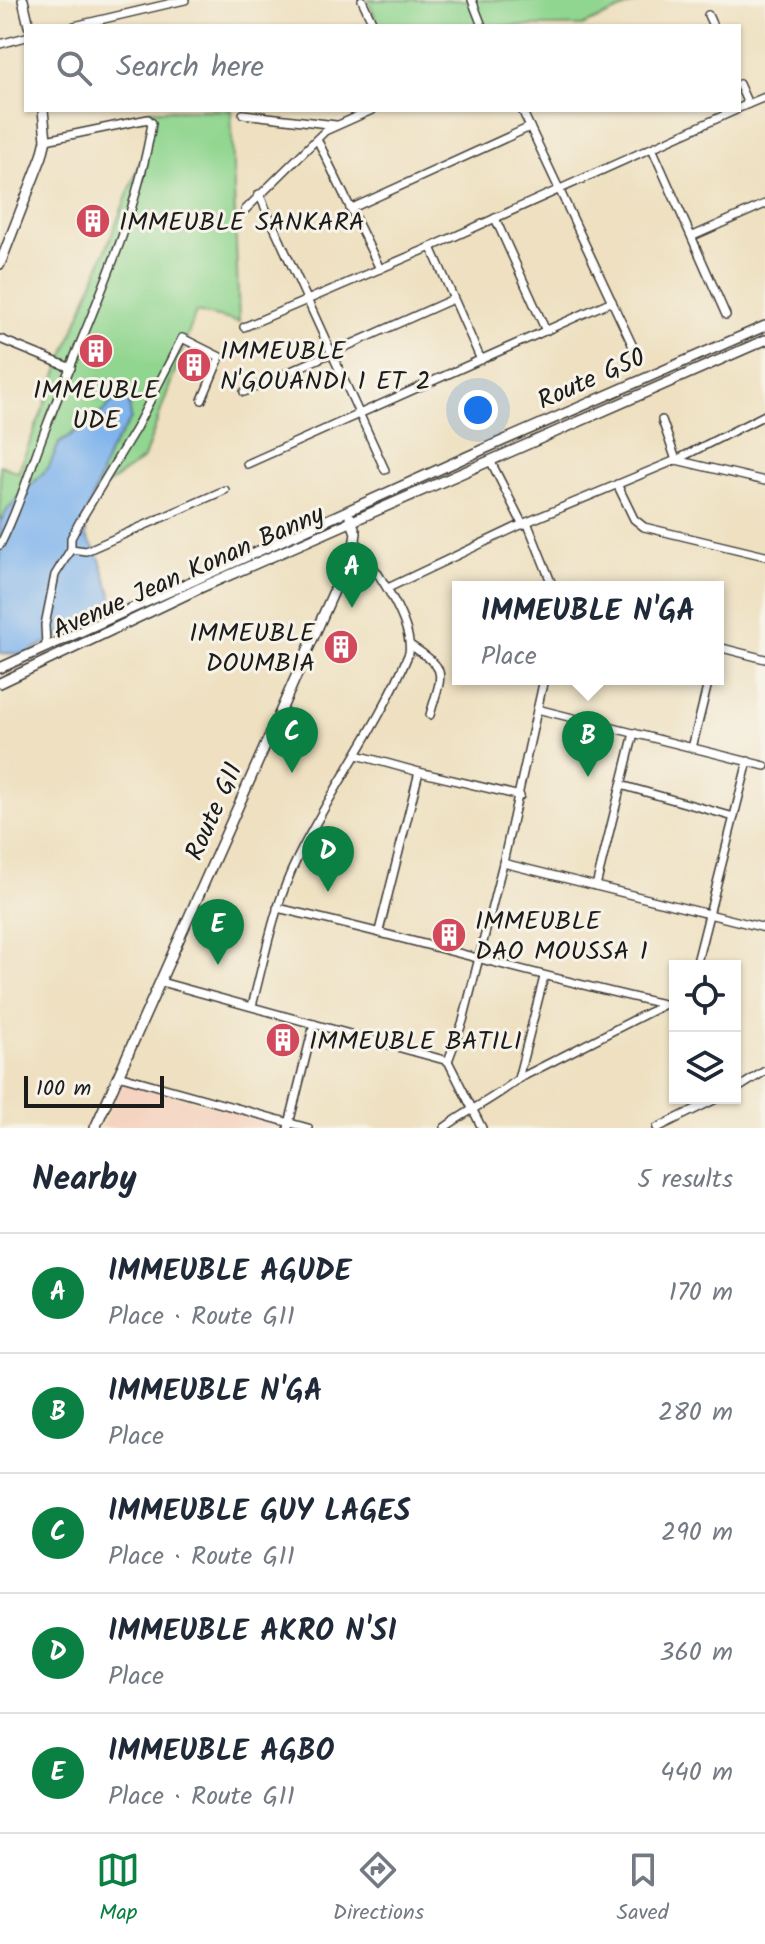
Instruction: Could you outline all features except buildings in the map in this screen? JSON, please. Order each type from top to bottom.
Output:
[{"type":"street","points":[[23,0],[29,24]]},
{"type":"street","points":[[81,24],[147,4],[185,0]]},
{"type":"street","points":[[362,0],[373,24]]},
{"type":"street","points":[[472,0],[481,24]]},
{"type":"street","points":[[708,15],[712,24]]},
{"type":"street","points":[[0,44],[24,38]]},
{"type":"street","points":[[741,88],[748,104]]},
{"type":"street","points":[[741,107],[765,97]]},
{"type":"street","points":[[0,264],[46,140],[43,112]]},
{"type":"street","points":[[245,210],[317,139],[336,125],[367,112]]},
{"type":"street","points":[[523,112],[637,355]]},
{"type":"street","points":[[244,327],[431,247],[730,112]]},
{"type":"street","points":[[243,114],[336,125]]},
{"type":"street","points":[[0,545],[16,513],[47,424],[119,246],[144,166],[152,123],[148,119],[46,140]]},
{"type":"street","points":[[350,209],[530,127]]},
{"type":"street","points":[[317,139],[380,269]]},
{"type":"street","points":[[652,148],[726,315]]},
{"type":"street","points":[[259,194],[385,470]]},
{"type":"street","points":[[693,236],[765,204]]},
{"type":"street","points":[[495,218],[546,331]]},
{"type":"street","points":[[431,247],[481,360]]},
{"type":"street","points":[[244,392],[453,299]]},
{"type":"street","points":[[247,464],[612,301]]},
{"type":"street","name":"Route G50","points":[[349,516],[765,326]]},
{"type":"street","points":[[46,645],[45,625],[55,575],[71,549],[71,538],[136,428],[182,338],[208,348],[220,357],[202,400]]},
{"type":"street","points":[[0,339],[71,368]]},
{"type":"street","name":"Route G50","points":[[349,516],[491,462],[765,340]]},
{"type":"street","points":[[388,588],[525,524],[676,460],[765,415]]},
{"type":"street","points":[[662,420],[676,460]]},
{"type":"street","points":[[676,460],[765,481]]},
{"type":"street","points":[[491,462],[525,524],[550,581]]},
{"type":"street","points":[[617,484],[634,519],[644,527],[765,556]]},
{"type":"street","points":[[71,549],[86,551],[225,490]]},
{"type":"street","points":[[349,516],[356,541],[388,588],[410,645],[437,664],[440,670],[441,677],[430,715]]},
{"type":"street","name":"Avenue Jean Konan Banny","points":[[0,668],[46,645],[349,516]]},
{"type":"street","name":"Avenue Jean Konan Banny","points":[[2,682],[349,516]]},
{"type":"street","name":"Route G11","points":[[95,1128],[356,541]]},
{"type":"street","points":[[252,1006],[277,908],[296,861],[357,755],[404,664],[410,645]]},
{"type":"street","points":[[724,649],[765,659]]},
{"type":"street","points":[[482,1128],[448,1061],[463,1021],[520,796],[543,685]]},
{"type":"street","points":[[692,748],[708,685]]},
{"type":"street","points":[[537,709],[765,766]]},
{"type":"street","points":[[596,886],[634,733]]},
{"type":"street","points":[[357,755],[520,796]]},
{"type":"street","points":[[697,960],[748,761]]},
{"type":"street","points":[[379,931],[419,772]]},
{"type":"street","points":[[621,785],[734,817]]},
{"type":"street","points":[[503,863],[765,928]]},
{"type":"street","points":[[277,908],[379,931],[544,977],[663,1004]]},
{"type":"street","points":[[518,1079],[544,977]]},
{"type":"street","points":[[161,982],[448,1061]]},
{"type":"street","points":[[444,1128],[518,1079],[669,1002]]},
{"type":"street","points":[[289,1125],[314,1024]]},
{"type":"street","points":[[741,1086],[765,1071]]},
{"type":"street","points":[[118,1075],[308,1128]]},
{"type":"street","points":[[657,1128],[706,1104]]},
{"type":"shaded area","points":[[124,1081],[279,1125],[279,1128],[102,1128]]},
{"type":"green space","points":[[368,0],[643,0],[587,24],[378,24]]},
{"type":"green space","points":[[151,112],[231,112],[239,322],[196,312],[144,458],[92,496],[109,452],[131,419],[127,392],[117,396],[105,410],[59,443],[49,467],[8,509],[0,522],[0,465],[18,472],[155,125]]},
{"type":"water","points":[[128,392],[131,419],[109,452],[85,519],[86,537],[98,554],[113,599],[98,616],[25,654],[0,653],[0,522],[8,509],[49,467],[59,444],[105,410],[117,396]]},
{"type":"place","name":"IMMEUBLE SANKARA","points":[[93,221]]},
{"type":"place","name":"IMMEUBLE UDE","points":[[96,351]]},
{"type":"place","name":"IMMEUBLE N'GOUANDI 1 ET 2","points":[[194,365]]},
{"type":"place","name":"IMMEUBLE AGUDE","points":[[352,608]]},
{"type":"place","name":"IMMEUBLE DOUMBIA","points":[[341,647]]},
{"type":"place","name":"IMMEUBLE GUY LAGES","points":[[292,773]]},
{"type":"place","name":"IMMEUBLE N'GA","points":[[588,777]]},
{"type":"place","name":"IMMEUBLE AKRO N'SI","points":[[328,892]]},
{"type":"place","name":"IMMEUBLE DAO MOUSSA 1","points":[[449,935]]},
{"type":"place","name":"IMMEUBLE AGBO","points":[[218,965]]},
{"type":"place","name":"IMMEUBLE BATILI","points":[[283,1040]]}]
